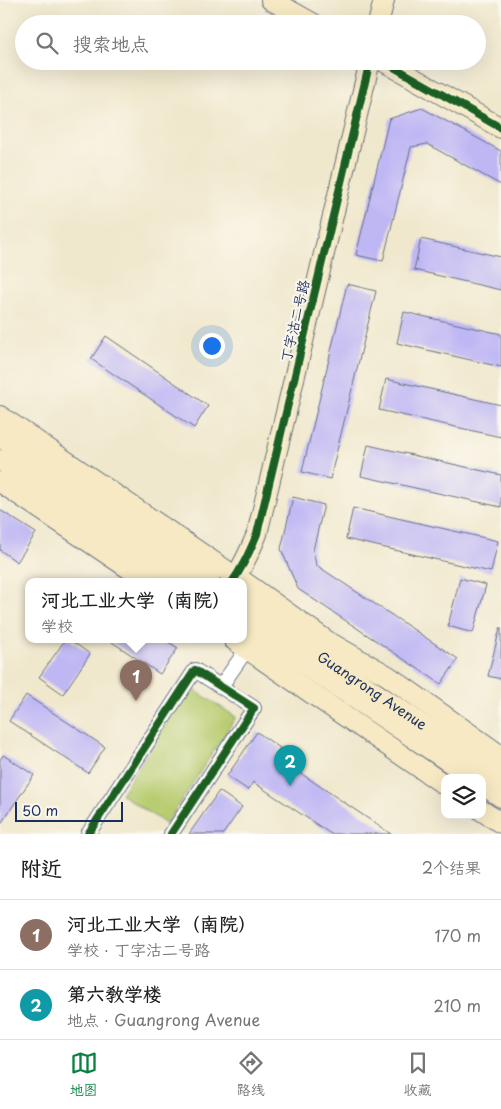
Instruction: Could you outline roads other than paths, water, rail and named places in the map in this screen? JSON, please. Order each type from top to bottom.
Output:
[{"type":"main road","points":[[271,0],[298,15]]},
{"type":"main road","points":[[380,15],[384,0]]},
{"type":"main road","name":"丁字沽二号路","points":[[240,578],[257,534],[368,70]]},
{"type":"main road","points":[[398,70],[501,128]]},
{"type":"main road","points":[[0,416],[235,578]]},
{"type":"main road","points":[[0,437],[204,578]]},
{"type":"main road","points":[[0,460],[176,578]]},
{"type":"main road","points":[[0,482],[143,578]]},
{"type":"main road","points":[[247,586],[327,641],[388,676],[501,756]]},
{"type":"main road","name":"Guangrong Avenue","points":[[247,607],[501,777]]},
{"type":"main road","name":"Guangrong Avenue","points":[[247,626],[467,774]]},
{"type":"main road","points":[[240,644],[441,782]]},
{"type":"main road","points":[[486,787],[501,797]]},
{"type":"main road","points":[[486,814],[501,823]]},
{"type":"street","points":[[221,686],[240,644]]},
{"type":"street","points":[[88,834],[195,670],[254,708],[171,834]]},
{"type":"place","name":"河北工业大学（南院）","points":[[136,701]]},
{"type":"place","name":"第六教学楼","points":[[290,786]]}]
